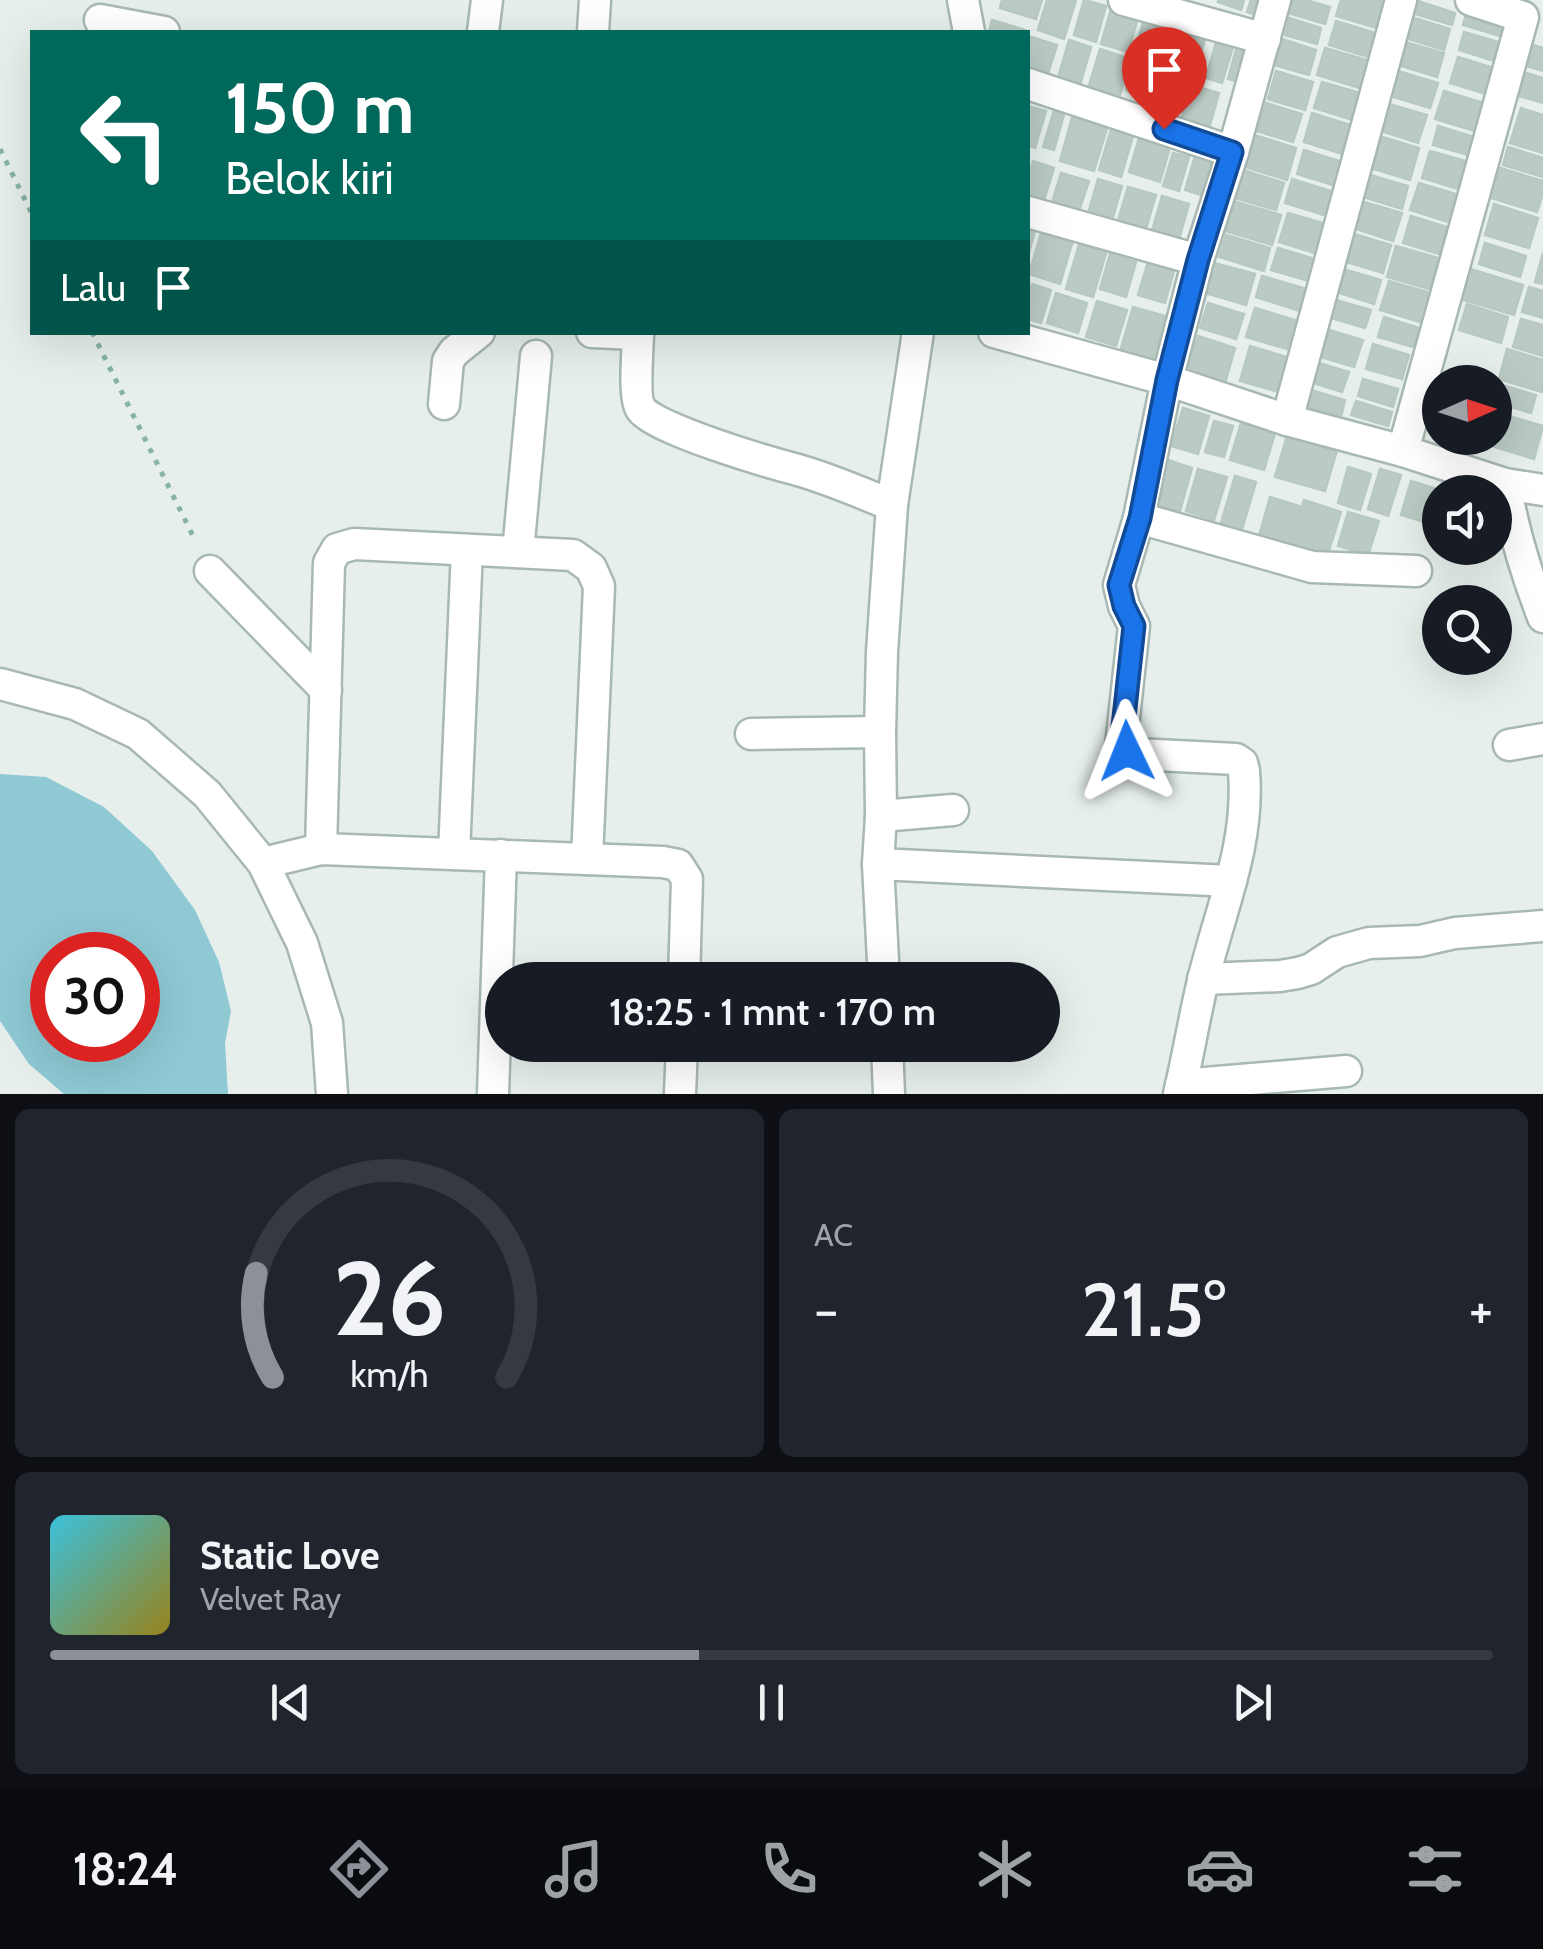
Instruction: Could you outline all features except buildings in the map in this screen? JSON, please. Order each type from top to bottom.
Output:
[{"type":"street","points":[[483,30],[488,0]]},
{"type":"street","points":[[593,30],[594,0]]},
{"type":"street","points":[[962,0],[969,30]]},
{"type":"street","points":[[1124,0],[1264,39]]},
{"type":"street","points":[[1275,0],[1198,260],[1167,380],[1140,518],[1119,585],[1134,626],[1121,745],[1136,754],[1236,758],[1242,763],[1244,824],[1203,979],[1180,1090],[1346,1072]]},
{"type":"street","points":[[1287,420],[1401,0]]},
{"type":"street","points":[[1403,451],[1527,8],[1471,0]]},
{"type":"street","points":[[100,20],[153,30]]},
{"type":"street","points":[[1030,85],[1232,152]]},
{"type":"street","points":[[1030,213],[1198,260]]},
{"type":"street","points":[[444,404],[448,360],[475,335]]},
{"type":"street","points":[[638,335],[637,384],[644,412],[679,431],[842,484],[892,505]]},
{"type":"street","points":[[883,962],[878,864],[882,652],[892,505],[918,335]]},
{"type":"street","points":[[1005,335],[1477,475]]},
{"type":"street","points":[[518,552],[536,356]]},
{"type":"street","points":[[1512,485],[1543,490]]},
{"type":"street","points":[[1140,518],[1312,567],[1416,571]]},
{"type":"street","points":[[1512,525],[1543,617]]},
{"type":"street","points":[[321,848],[329,563],[337,548],[354,544],[573,555],[591,568],[600,586],[588,859]]},
{"type":"street","points":[[454,854],[467,550]]},
{"type":"street","points":[[210,571],[326,690]]},
{"type":"street","points":[[0,684],[76,704],[138,734],[207,794],[263,863],[302,942],[326,1023],[332,1094]]},
{"type":"street","points":[[752,734],[880,732]]},
{"type":"street","points":[[1509,745],[1543,739]]},
{"type":"street","points":[[881,816],[953,810]]},
{"type":"street","points":[[263,863],[321,848],[678,864],[687,879],[685,962]]},
{"type":"street","points":[[493,1094],[501,856]]},
{"type":"street","points":[[878,864],[1231,882]]},
{"type":"street","points":[[1203,979],[1298,973],[1312,969],[1337,952],[1369,943],[1543,926]]},
{"type":"street","points":[[680,1094],[681,1062]]},
{"type":"street","points":[[888,1062],[889,1094]]},
{"type":"path","points":[[0,149],[30,210]]},
{"type":"path","points":[[93,335],[194,538]]},
{"type":"water","points":[[0,774],[46,777],[104,807],[152,851],[195,910],[219,962],[231,1011],[225,1043],[228,1094],[64,1094],[29,1064],[0,1021]]},
{"type":"route","points":[[1127,751],[1121,745],[1134,626],[1119,585],[1140,518],[1167,380],[1198,260],[1232,152],[1164,129]]}]
